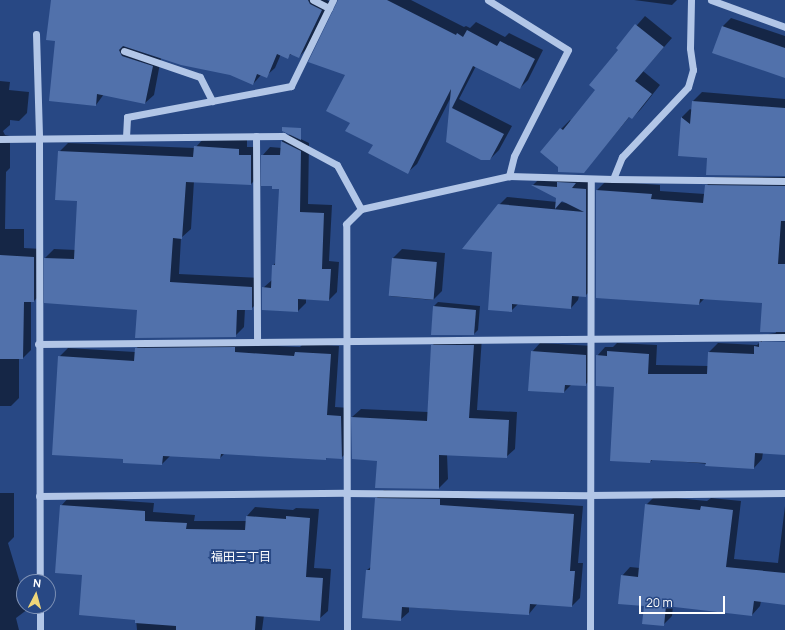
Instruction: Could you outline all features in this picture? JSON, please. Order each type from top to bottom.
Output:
[{"type":"street","points":[[313,0],[329,8]]},
{"type":"street","points":[[126,137],[127,117],[291,86],[332,0]]},
{"type":"street","points":[[488,0],[568,50],[514,156],[509,176]]},
{"type":"street","points":[[613,180],[622,157],[688,86],[693,70],[690,48],[691,0]]},
{"type":"street","points":[[711,0],[785,27]]},
{"type":"street","points":[[36,34],[38,138],[40,574]]},
{"type":"street","points":[[124,51],[200,77],[212,101]]},
{"type":"street","points":[[256,136],[258,342]]},
{"type":"street","points":[[0,139],[283,136],[337,165],[360,209]]},
{"type":"street","points":[[347,630],[345,493],[346,224],[360,209],[509,176],[613,180],[785,180]]},
{"type":"street","points":[[590,630],[589,339],[591,179]]},
{"type":"street","points":[[38,344],[785,337]]},
{"type":"street","points":[[39,496],[345,493],[590,495],[785,493]]},
{"type":"street","points":[[40,614],[40,630]]},
{"type":"building","points":[[51,0],[308,0],[310,4],[322,10],[299,58],[290,54],[288,59],[277,54],[267,78],[257,74],[253,85],[230,75],[181,65],[123,46],[119,50],[122,56],[153,66],[145,104],[97,94],[96,106],[49,101],[55,41],[46,40]]},
{"type":"building","points":[[338,0],[387,0],[456,35],[457,33],[463,37],[467,30],[497,46],[500,41],[535,59],[520,89],[473,66],[452,108],[504,134],[490,160],[481,160],[446,142],[451,89],[408,174],[368,153],[373,145],[345,131],[350,123],[326,111],[345,75],[308,62]]},
{"type":"building","points":[[635,24],[664,47],[635,81],[652,94],[632,119],[629,117],[584,173],[558,172],[558,167],[540,152],[560,128],[563,130],[595,90],[589,85],[618,50],[616,48]]},
{"type":"building","points":[[722,26],[785,48],[785,78],[712,53]]},
{"type":"building","points":[[692,101],[785,108],[785,176],[706,175],[707,158],[678,156],[681,117],[690,124]]},
{"type":"building","points":[[282,127],[301,128],[301,140],[282,131]]},
{"type":"building","points":[[281,141],[301,151],[300,212],[324,213],[322,269],[331,269],[329,301],[298,299],[298,312],[262,310],[262,287],[271,288],[272,265],[275,265],[279,189],[272,189],[272,186],[261,186],[261,155],[280,155]]},
{"type":"building","points":[[194,146],[239,149],[239,155],[251,155],[251,185],[186,182],[182,239],[173,238],[170,282],[252,287],[252,310],[237,310],[236,337],[135,338],[137,310],[44,303],[44,258],[74,259],[77,201],[55,200],[58,151],[193,157]]},
{"type":"building","points":[[557,182],[576,183],[572,188],[586,189],[586,297],[572,296],[571,309],[512,304],[512,312],[488,310],[492,252],[462,249],[498,204],[584,212],[562,201],[555,209],[556,198],[531,185],[557,187]]},
{"type":"building","points":[[705,185],[785,186],[785,221],[781,221],[778,264],[785,264],[785,332],[760,332],[762,303],[700,299],[699,305],[596,298],[596,190],[652,194],[651,199],[703,203]]},
{"type":"building","points":[[0,255],[34,257],[34,302],[24,302],[23,359],[0,359]]},
{"type":"building","points":[[392,258],[437,262],[434,300],[389,296]]},
{"type":"building","points":[[433,306],[476,310],[474,335],[431,335]]},
{"type":"building","points":[[759,342],[785,342],[785,455],[755,453],[754,469],[705,466],[706,463],[651,460],[650,463],[610,461],[614,387],[596,386],[596,355],[607,356],[607,351],[649,354],[648,374],[707,374],[708,352],[754,354],[754,346],[759,347]]},
{"type":"building","points":[[431,345],[474,345],[469,418],[509,420],[507,458],[439,455],[439,489],[375,488],[377,461],[352,459],[351,417],[427,421]]},
{"type":"building","points":[[235,347],[235,352],[294,356],[295,352],[331,354],[327,415],[341,416],[342,459],[326,458],[326,460],[221,454],[220,459],[163,456],[162,465],[123,463],[123,459],[52,455],[58,356],[134,361],[135,348]]},
{"type":"building","points":[[531,351],[586,355],[586,386],[565,385],[564,393],[528,391]]},
{"type":"building","points":[[375,498],[440,499],[440,505],[574,514],[570,571],[575,571],[572,607],[530,604],[529,615],[402,607],[401,621],[362,618],[366,570],[370,570]]},
{"type":"building","points":[[645,504],[700,510],[701,506],[733,510],[726,567],[785,573],[785,605],[754,601],[752,616],[666,606],[664,626],[642,624],[644,606],[618,604],[621,575],[638,577]]},
{"type":"building","points":[[60,505],[145,511],[145,521],[187,523],[186,529],[245,530],[246,516],[286,519],[286,516],[310,518],[306,577],[323,578],[320,621],[256,616],[255,630],[176,630],[176,626],[135,623],[135,620],[79,615],[82,575],[55,573]]},
{"type":"district","name":"福田三丁目","points":[[241,557]]}]
